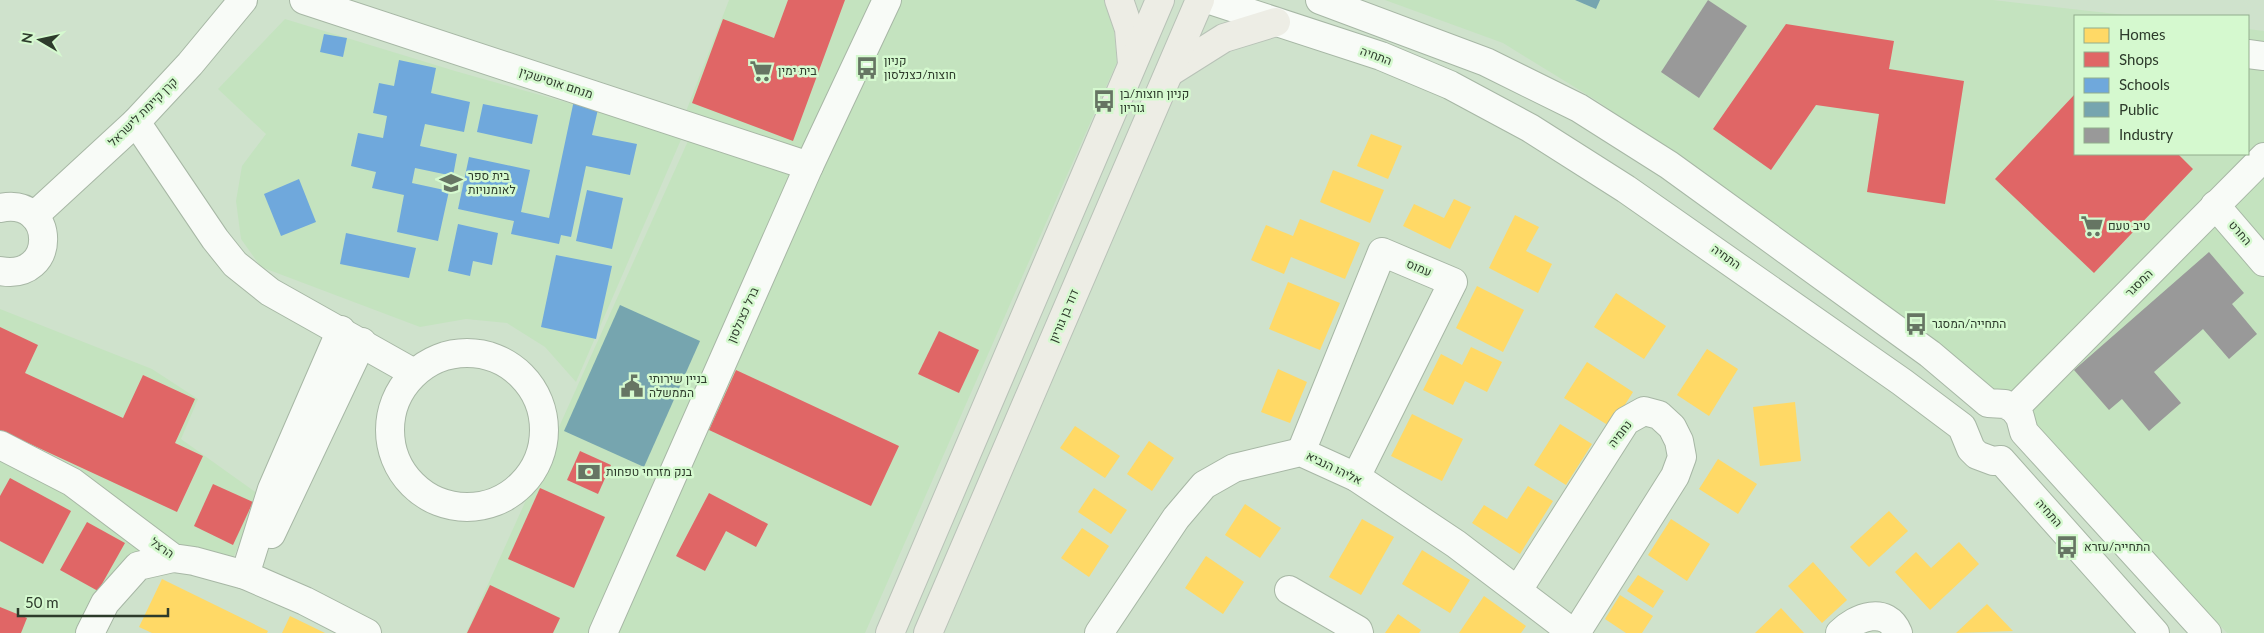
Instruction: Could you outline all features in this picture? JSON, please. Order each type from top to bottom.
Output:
[{"type":"main road","points":[[1119,0],[1129,29],[1132,67]]},
{"type":"main road","points":[[890,633],[1160,0]]},
{"type":"main road","name":"דוד בן גוריון","points":[[928,633],[1200,0]]},
{"type":"main road","points":[[1170,72],[1224,38],[1276,22]]},
{"type":"street","name":"קרן קיימת לישראל","points":[[34,216],[136,122],[190,64],[243,0]]},
{"type":"street","name":"מנחם אוסישקין","points":[[304,0],[809,166]]},
{"type":"street","name":"ברל כצנלסון","points":[[603,633],[809,166],[888,0]]},
{"type":"street","name":"התחיה","points":[[1210,0],[1381,56],[1450,85],[1530,128],[1626,189],[1737,265],[1962,427],[1966,434],[1967,442],[1977,455],[1993,461],[2001,460],[2155,633]]},
{"type":"street","points":[[1320,0],[1486,62],[1580,108],[1677,170],[1930,354],[2009,415],[2207,633]]},
{"type":"street","points":[[2249,54],[2264,56]]},
{"type":"street","points":[[136,122],[215,239],[235,264],[270,292],[352,336],[414,373]]},
{"type":"street","name":"המסגר","points":[[2009,415],[2264,156]]},
{"type":"street","name":"החרט","points":[[2215,205],[2264,262]]},
{"type":"street","points":[[0,208],[18,207],[34,216],[41,225],[44,236],[43,248],[39,258],[31,266],[22,271],[10,273],[0,271]]},
{"type":"street","name":"עמוס","points":[[1301,452],[1382,252],[1453,282],[1356,477]]},
{"type":"street","points":[[245,575],[268,541],[293,491],[352,336]]},
{"type":"street","points":[[458,353],[483,354],[506,362],[524,378],[538,398],[544,422],[542,447],[534,470],[518,488],[497,501],[471,507],[444,504],[420,492],[402,472],[392,447],[390,420],[398,395],[414,373],[435,360],[458,353]]},
{"type":"street","points":[[1966,434],[1969,417],[1981,406],[2009,415]]},
{"type":"street","name":"נחמיה","points":[[1518,590],[1626,421],[1644,411],[1659,415],[1672,427],[1679,441],[1682,457],[1675,476],[1574,633]]},
{"type":"street","points":[[2001,460],[2018,450],[2009,415]]},
{"type":"street","name":"הרצל","points":[[0,445],[72,482],[173,558],[194,561],[245,575],[305,601],[367,633]]},
{"type":"street","name":"אליהו הנביא","points":[[1099,633],[1176,518],[1204,485],[1234,468],[1301,452],[1356,477],[1456,544],[1574,633]]},
{"type":"street","points":[[90,633],[105,604],[138,566],[173,558]]},
{"type":"street","points":[[1289,590],[1358,630],[1359,633]]},
{"type":"street","points":[[1840,633],[1850,624],[1863,618],[1874,616],[1884,618],[1895,625],[1898,633]]},
{"type":"shaded area","points":[[729,0],[1105,0],[1112,9],[1117,62],[865,633],[466,633],[688,141],[685,114]]},
{"type":"shaded area","points":[[1385,0],[1993,0],[2125,15],[2074,15],[2074,155],[2249,155],[2249,29],[2264,31],[2264,633],[2227,633],[2016,408],[1599,102],[1503,43]]},
{"type":"shaded area","name":"בית ספר לאומנויות","points":[[285,19],[455,71],[683,135],[576,382],[545,347],[507,323],[466,319],[420,327],[261,267],[241,239],[236,201],[242,166],[266,134],[218,89]]},
{"type":"shaded area","points":[[0,309],[152,369],[198,399],[181,439],[261,496],[225,576],[149,552],[79,633],[0,633]]},
{"type":"building: Homes","points":[[1371,134],[1402,146],[1388,179],[1357,166]]},
{"type":"building: Homes","points":[[1333,170],[1384,190],[1370,223],[1320,202]]},
{"type":"building: Homes","points":[[1454,199],[1471,207],[1450,249],[1403,226],[1414,204],[1444,218]]},
{"type":"building: Homes","points":[[1515,215],[1539,227],[1526,251],[1552,264],[1538,293],[1489,268]]},
{"type":"building: Homes","points":[[1300,219],[1360,243],[1345,279],[1291,257],[1284,274],[1251,260],[1266,225],[1293,236]]},
{"type":"building: Homes","points":[[1288,282],[1340,303],[1320,350],[1269,329]]},
{"type":"building: Homes","points":[[1477,286],[1524,310],[1503,352],[1456,328]]},
{"type":"building: Homes","points":[[1616,293],[1666,326],[1644,359],[1594,327]]},
{"type":"building: Homes","points":[[1471,347],[1502,362],[1487,392],[1465,381],[1453,405],[1423,390],[1441,354],[1462,365]]},
{"type":"building: Homes","points":[[1707,349],[1738,369],[1709,416],[1677,395]]},
{"type":"building: Homes","points":[[1587,362],[1633,392],[1611,427],[1564,398]]},
{"type":"building: Homes","points":[[1278,369],[1307,382],[1290,423],[1261,412]]},
{"type":"building: Homes","points":[[1795,402],[1801,461],[1760,466],[1753,407]]},
{"type":"building: Homes","points":[[1412,414],[1463,439],[1442,481],[1391,456]]},
{"type":"building: Homes","points":[[1560,424],[1592,444],[1566,485],[1534,465]]},
{"type":"building: Homes","points":[[1075,426],[1120,456],[1105,478],[1060,448]]},
{"type":"building: Homes","points":[[1149,441],[1174,458],[1152,491],[1127,474]]},
{"type":"building: Homes","points":[[1718,459],[1757,484],[1738,514],[1699,489]]},
{"type":"building: Homes","points":[[1528,486],[1553,501],[1520,554],[1472,523],[1484,505],[1507,519]]},
{"type":"building: Homes","points":[[1094,488],[1127,510],[1111,534],[1078,512]]},
{"type":"building: Homes","points":[[1245,504],[1281,528],[1260,558],[1225,535]]},
{"type":"building: Homes","points":[[1889,511],[1908,531],[1869,567],[1850,547]]},
{"type":"building: Homes","points":[[1362,519],[1394,537],[1361,595],[1329,577]]},
{"type":"building: Homes","points":[[1671,519],[1710,544],[1687,581],[1648,555]]},
{"type":"building: Homes","points":[[1082,528],[1109,546],[1089,577],[1061,558]]},
{"type":"building: Homes","points":[[1959,542],[1979,564],[1930,610],[1895,572],[1916,552],[1931,568]]},
{"type":"building: Homes","points":[[1422,550],[1470,580],[1450,613],[1402,584]]},
{"type":"building: Homes","points":[[1206,556],[1244,582],[1223,614],[1185,588]]},
{"type":"building: Homes","points":[[1813,562],[1847,600],[1822,623],[1788,586]]},
{"type":"building: Homes","points":[[1638,575],[1664,591],[1653,608],[1627,591]]},
{"type":"building: Homes","points":[[162,579],[268,631],[267,633],[152,633],[139,627]]},
{"type":"building: Homes","points":[[1620,595],[1653,616],[1642,633],[1626,633],[1605,619]]},
{"type":"building: Homes","points":[[1484,596],[1526,626],[1521,633],[1459,633]]},
{"type":"building: Homes","points":[[1987,604],[2013,631],[1956,633]]},
{"type":"building: Homes","points":[[1781,608],[1804,633],[1755,633]]},
{"type":"building: Homes","points":[[1398,614],[1421,630],[1419,633],[1385,633]]},
{"type":"building: Homes","points":[[290,616],[325,633],[282,633]]},
{"type":"building: Shops","name":"בית ימין","points":[[788,0],[845,0],[793,141],[692,103],[723,19],[774,38]]},
{"type":"building: Shops","points":[[1786,24],[1894,41],[1889,69],[1964,81],[1945,204],[1867,192],[1879,114],[1816,105],[1771,170],[1713,129]]},
{"type":"building: Shops","name":"טיב טעם","points":[[2074,95],[2074,155],[2179,155],[2193,169],[2094,273],[1995,179]]},
{"type":"building: Shops","points":[[0,327],[38,345],[25,373],[123,418],[143,375],[195,399],[175,443],[203,456],[177,512],[0,430]]},
{"type":"building: Shops","points":[[939,331],[979,350],[959,393],[918,374]]},
{"type":"building: Shops","points":[[736,370],[899,446],[871,506],[709,430]]},
{"type":"building: Shops","name":"בנק מזרחי טפחות","points":[[580,451],[611,465],[598,494],[567,480]]},
{"type":"building: Shops","points":[[10,478],[71,511],[43,564],[0,541],[0,496]]},
{"type":"building: Shops","points":[[213,484],[253,502],[233,545],[194,526]]},
{"type":"building: Shops","points":[[540,488],[605,517],[574,588],[508,559]]},
{"type":"building: Shops","points":[[709,493],[768,524],[756,547],[726,531],[705,571],[676,556]]},
{"type":"building: Shops","points":[[87,522],[125,543],[98,591],[60,570]]},
{"type":"building: Shops","points":[[490,585],[560,618],[553,633],[467,633]]},
{"type":"building: Shops","points":[[0,607],[27,618],[21,633],[0,633]]},
{"type":"building: Schools","points":[[324,34],[347,38],[343,57],[320,52]]},
{"type":"building: Schools","points":[[399,60],[436,68],[431,93],[470,102],[464,132],[425,124],[420,146],[457,154],[453,176],[415,168],[412,183],[449,191],[438,241],[397,232],[404,195],[372,188],[376,172],[351,166],[358,133],[383,138],[387,116],[373,113],[379,83],[394,86]]},
{"type":"building: Schools","points":[[574,100],[599,105],[592,135],[637,144],[630,175],[586,166],[571,237],[561,235],[559,244],[511,234],[514,221],[458,209],[469,157],[530,170],[521,212],[549,218]]},
{"type":"building: Schools","points":[[483,104],[538,115],[532,144],[477,132]]},
{"type":"building: Schools","points":[[299,179],[316,222],[281,236],[264,194]]},
{"type":"building: Schools","points":[[587,190],[623,198],[612,249],[576,241]]},
{"type":"building: Schools","points":[[458,224],[498,233],[492,265],[473,261],[470,276],[448,271]]},
{"type":"building: Schools","points":[[346,233],[416,248],[409,278],[340,264]]},
{"type":"building: Schools","points":[[556,255],[612,266],[596,339],[541,327]]},
{"type":"building: Public","points":[[1575,0],[1600,0],[1596,9]]},
{"type":"building: Public","name":"בניין שירותי הממשלה","points":[[620,305],[700,341],[644,467],[564,431]]},
{"type":"building: Industry","points":[[1708,0],[1747,26],[1699,98],[1661,72]]},
{"type":"building: Industry","points":[[2209,252],[2244,293],[2232,304],[2257,334],[2229,359],[2203,329],[2154,372],[2181,403],[2149,431],[2122,399],[2109,410],[2074,370]]},
{"type":"place","name":"קניון חוצות/כצנלסון","points":[[867,68]]},
{"type":"place","name":"בית ימין","points":[[761,71]]},
{"type":"place","name":"קניון חוצות/בן גוריון","points":[[1104,101]]},
{"type":"place","name":"בית ספר לאומנויות","points":[[451,183]]},
{"type":"place","name":"טיב טעם","points":[[2092,226]]},
{"type":"place","name":"התחייה/המסגר","points":[[1916,324]]},
{"type":"place","name":"בניין שירותי הממשלה","points":[[632,386]]},
{"type":"place","name":"בנק מזרחי טפחות","points":[[589,472]]},
{"type":"place","name":"התחייה/עזרא","points":[[2067,547]]}]
